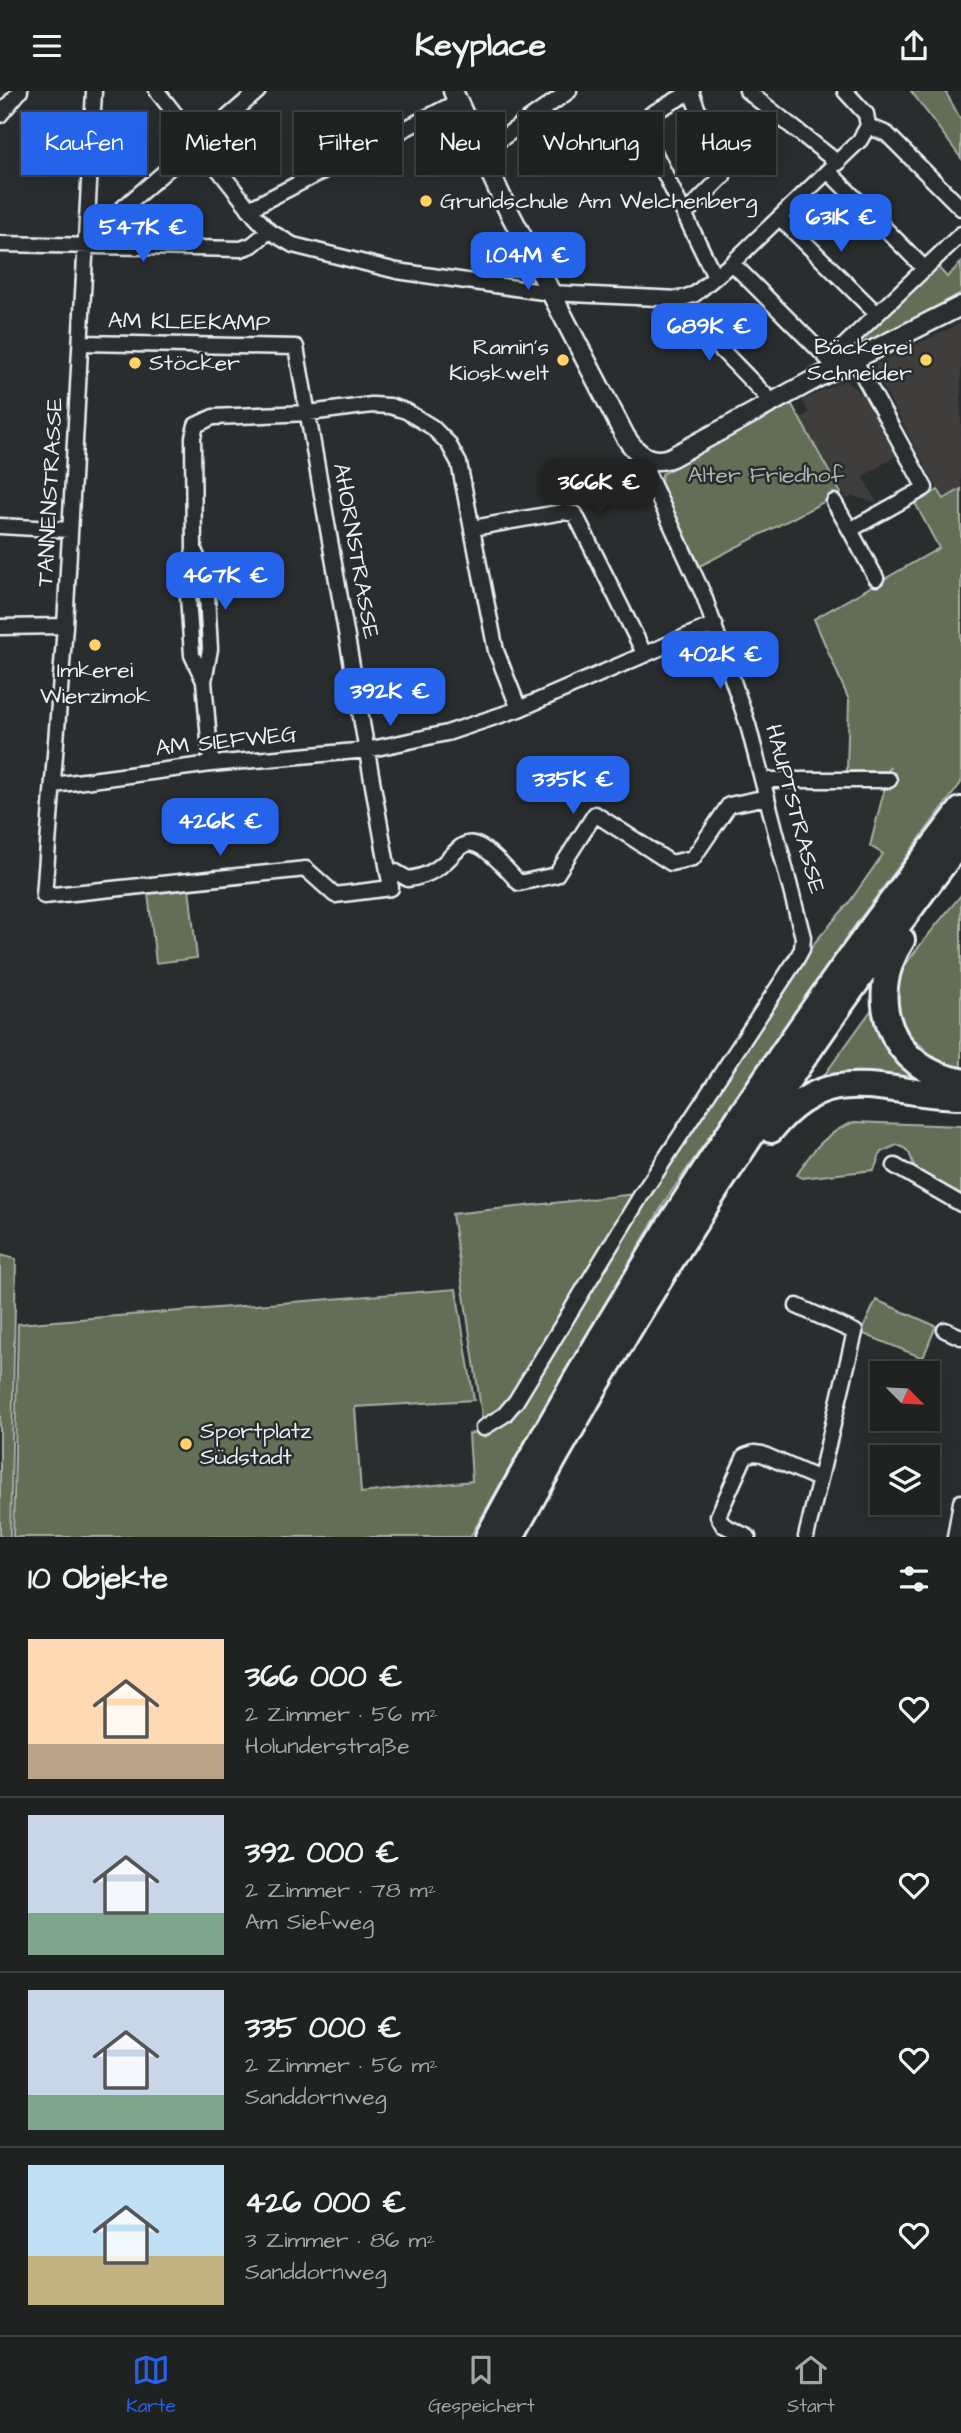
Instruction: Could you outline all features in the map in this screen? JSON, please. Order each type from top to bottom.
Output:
[{"type":"highway","points":[[488,1537],[592,1352],[712,1158],[832,981],[961,810]]},
{"type":"highway","points":[[511,1537],[619,1346],[698,1220],[828,1024],[961,841]]},
{"type":"highway","points":[[961,859],[897,948],[887,971],[883,999],[890,1027],[908,1054],[928,1070],[961,1081]]},
{"type":"highway","points":[[698,1220],[729,1191],[783,1115],[800,1100],[818,1091],[859,1084],[961,1096]]},
{"type":"street","points":[[0,115],[20,91]]},
{"type":"street","name":"TANNENSTRASSE","points":[[94,91],[65,626],[44,896],[306,869],[335,895],[390,881]]},
{"type":"street","points":[[157,91],[173,112]]},
{"type":"street","points":[[234,112],[258,91]]},
{"type":"street","points":[[505,136],[569,91]]},
{"type":"street","points":[[686,213],[723,176],[691,91],[652,114],[644,126],[645,136],[686,213],[715,278]]},
{"type":"street","points":[[747,91],[833,168],[925,269]]},
{"type":"street","points":[[222,175],[269,231],[297,246],[397,271],[550,293],[672,299],[693,295],[715,278],[781,219],[864,136],[868,126],[866,114],[845,91]]},
{"type":"street","points":[[249,209],[455,96],[462,112]]},
{"type":"street","points":[[868,126],[887,134],[961,208]]},
{"type":"street","points":[[86,245],[94,233],[162,175]]},
{"type":"street","points":[[492,175],[625,436],[635,450],[649,459],[661,461],[672,457],[854,359],[961,306]]},
{"type":"street","points":[[781,219],[877,314]]},
{"type":"street","points":[[0,244],[241,249],[250,246],[269,231]]},
{"type":"street","points":[[732,263],[829,360],[961,234]]},
{"type":"street","points":[[672,299],[772,402]]},
{"type":"street","name":"AM KLEEKAMP","points":[[81,343],[296,347]]},
{"type":"street","name":"AHORNSTRASSE","points":[[296,347],[390,881]]},
{"type":"street","points":[[850,530],[925,488],[854,359]]},
{"type":"street","points":[[211,764],[204,681],[210,649],[206,577],[194,550],[193,437],[197,423],[213,417],[309,413],[382,405],[406,411],[426,423],[448,443],[459,463],[496,651],[519,709]]},
{"type":"street","name":"HAUPTSTRASSE","points":[[483,1428],[500,1417],[516,1401],[642,1194],[798,957],[803,937],[763,780],[715,624],[646,470],[649,459]]},
{"type":"street","points":[[834,502],[876,578]]},
{"type":"street","points":[[473,528],[563,512],[575,514],[645,655]]},
{"type":"street","points":[[0,526],[70,530]]},
{"type":"street","name":"AM SIEFWEG","points":[[54,785],[211,764],[368,750],[461,730],[519,709],[715,624]]},
{"type":"street","points":[[0,627],[65,626]]},
{"type":"street","points":[[763,780],[889,780]]},
{"type":"street","points":[[390,881],[396,872],[408,879],[432,874],[458,846],[468,843],[479,845],[496,857],[519,883],[556,875],[595,814],[671,863],[693,858],[729,805],[767,797]]},
{"type":"street","points":[[895,1165],[961,1204]]},
{"type":"street","points":[[797,1306],[855,1332],[806,1537]]},
{"type":"street","points":[[945,1330],[961,1337]]},
{"type":"street","points":[[748,1537],[723,1524],[718,1516],[745,1457],[754,1453],[762,1454],[819,1479]]},
{"type":"street","points":[[955,1537],[961,1502]]},
{"type":"shaded area","points":[[961,323],[961,489],[943,499],[875,372],[876,364]]},
{"type":"shaded area","points":[[845,380],[864,397],[896,456],[863,476],[877,503],[853,496],[847,499],[800,418],[809,413],[802,400]]},
{"type":"green space","points":[[911,91],[945,91],[961,120],[961,158]]},
{"type":"green space","points":[[961,263],[961,293],[831,364],[936,265],[947,277]]},
{"type":"green space","name":"Alter Friedhof","points":[[791,403],[841,493],[700,566],[660,484],[662,474]]},
{"type":"green space","name":"Sportplatz Südstadt","points":[[961,489],[961,783],[856,924],[667,1198],[470,1537],[13,1537],[18,1324],[456,1289],[474,1400],[355,1407],[361,1493],[472,1481],[469,1434],[484,1430],[505,1415],[815,942],[848,904],[883,854],[870,846],[890,767],[887,771],[847,771],[849,700],[814,619],[939,548],[915,503],[938,490],[944,499]]},
{"type":"green space","points":[[189,888],[197,958],[156,963],[148,893]]},
{"type":"green space","points":[[961,895],[959,1072],[922,1047],[912,1036],[903,1024],[895,997],[899,974]]},
{"type":"green space","points":[[875,1005],[880,1031],[886,1042],[902,1061],[932,1086],[820,1081]]},
{"type":"green space","points":[[854,1122],[961,1126],[961,1196],[915,1169],[908,1152],[897,1145],[881,1152],[874,1170],[802,1178],[797,1175],[821,1143]]},
{"type":"green space","points":[[636,1194],[506,1408],[483,1423],[452,1214]]},
{"type":"green space","points":[[0,1255],[16,1259],[10,1537],[0,1537]]},
{"type":"green space","points":[[876,1300],[936,1326],[923,1358],[861,1333]]},
{"type":"place","name":"Grundschule Am Welchenberg","points":[[426,201]]},
{"type":"place","name":"Ramin's Kioskwelt","points":[[563,360]]},
{"type":"place","name":"Bäckerei Schneider","points":[[926,360]]},
{"type":"place","name":"Stöcker","points":[[135,363]]},
{"type":"place","name":"Imkerei Wierzimok","points":[[95,645]]},
{"type":"place","name":"Sportplatz Südstadt","points":[[186,1444]]}]
